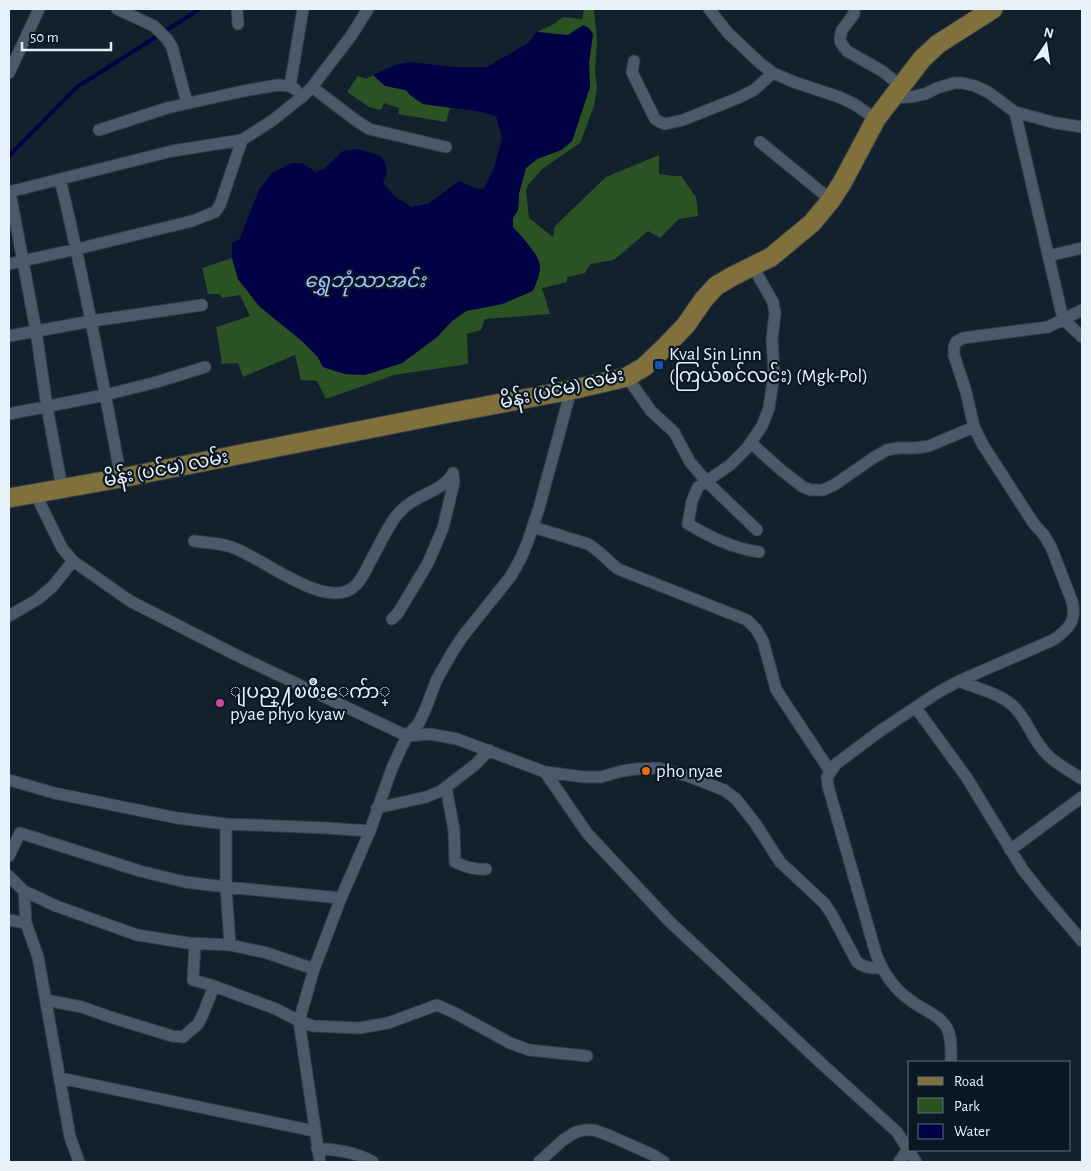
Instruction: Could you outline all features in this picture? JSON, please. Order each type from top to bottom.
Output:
[{"type":"main road","name":"မိန်း (ပင်မ) လမ်း","points":[[9,498],[121,478],[570,390],[627,377],[644,367],[664,348],[686,325],[704,299],[716,286],[771,257],[812,223],[832,200],[876,119],[922,59],[938,44],[993,9]]},
{"type":"street","points":[[9,73],[39,9]]},
{"type":"street","points":[[118,9],[154,26],[167,39],[172,47],[187,103]]},
{"type":"street","points":[[236,9],[238,24]]},
{"type":"street","points":[[290,86],[303,9]]},
{"type":"street","points":[[62,488],[24,261],[9,192],[172,151],[242,140],[273,120],[303,96],[351,36],[368,9]]},
{"type":"street","points":[[710,9],[728,33],[773,73],[839,97],[854,104],[876,119]]},
{"type":"street","points":[[854,9],[854,14],[842,30],[841,44],[847,51],[882,71],[896,92],[911,98],[946,85],[962,83],[976,86],[988,92],[1015,112],[1056,123],[1082,127]]},
{"type":"street","points":[[634,61],[632,72],[655,119],[664,124],[683,120],[738,98],[754,90],[773,73]]},
{"type":"street","points":[[99,130],[167,108],[243,90],[278,85],[290,86],[303,96]]},
{"type":"street","points":[[312,86],[369,129],[446,147]]},
{"type":"street","points":[[1015,112],[1064,319],[1082,337]]},
{"type":"street","points":[[9,264],[192,221],[215,212],[220,204],[242,140]]},
{"type":"street","points":[[760,142],[832,200]]},
{"type":"street","points":[[60,179],[92,322],[121,478]]},
{"type":"street","points":[[1048,256],[1082,248]]},
{"type":"street","points":[[753,267],[773,302],[775,313],[772,339],[774,374],[769,408],[762,426],[751,443],[730,465],[706,481],[696,491],[692,501],[688,524],[742,550],[759,552]]},
{"type":"street","points":[[9,336],[202,305]]},
{"type":"street","points":[[951,1061],[950,1039],[944,1024],[938,1018],[908,999],[898,990],[881,968],[827,777],[836,764],[880,731],[937,693],[959,681],[1053,640],[1065,632],[1070,625],[1078,608],[1072,601],[1051,546],[1034,524],[983,445],[974,427],[966,392],[954,354],[954,347],[956,342],[963,338],[1048,327],[1082,310]]},
{"type":"street","points":[[9,414],[106,395],[205,367]]},
{"type":"street","points":[[627,377],[651,411],[674,432],[690,462],[706,481],[758,530]]},
{"type":"street","points":[[320,1162],[299,1021],[314,969],[341,898],[370,831],[392,768],[407,736],[419,723],[437,679],[453,651],[511,576],[521,558],[539,508],[570,390]]},
{"type":"street","points":[[751,443],[803,487],[811,490],[823,490],[834,485],[887,450],[929,446],[974,427]]},
{"type":"street","points":[[194,541],[231,547],[318,591],[335,593],[346,591],[355,586],[363,576],[395,517],[416,499],[440,488],[453,472],[454,482],[443,528],[428,563],[392,620]]},
{"type":"street","points":[[35,494],[62,548],[73,561],[130,601],[236,655],[407,736],[430,734],[457,738],[545,772],[584,777],[601,777],[622,771],[658,768],[688,776],[724,790],[736,799],[755,823],[780,862],[824,903],[857,962],[862,966],[881,968]]},
{"type":"street","points":[[533,527],[588,544],[618,569],[747,620],[756,629],[763,641],[776,689],[830,771]]},
{"type":"street","points":[[9,616],[38,599],[54,586],[73,561]]},
{"type":"street","points":[[959,681],[1006,700],[1020,714],[1039,746],[1049,758],[1082,779]]},
{"type":"street","points":[[916,708],[967,778],[1023,870],[1082,941]]},
{"type":"street","points":[[377,808],[426,796],[441,790],[476,764],[489,750]]},
{"type":"street","points":[[545,772],[587,833],[670,922],[897,1132],[908,1146]]},
{"type":"street","points":[[9,780],[54,793],[177,818],[226,824],[370,831]]},
{"type":"street","points":[[446,787],[454,830],[455,862],[480,870],[486,869]]},
{"type":"street","points":[[1010,850],[1082,797]]},
{"type":"street","points":[[226,824],[226,887],[230,945]]},
{"type":"street","points":[[9,856],[20,833],[140,871],[185,882],[341,898]]},
{"type":"street","points":[[9,876],[24,891],[56,906],[136,935],[195,944],[230,945],[267,953],[314,969]]},
{"type":"street","points":[[24,891],[26,923],[38,956],[70,1137],[79,1162]]},
{"type":"street","points":[[9,920],[26,923]]},
{"type":"street","points":[[195,944],[193,980],[276,1009],[312,1026],[359,1028],[388,1023],[437,1005],[510,1044],[529,1050],[588,1056]]},
{"type":"street","points":[[46,1000],[82,1007],[172,1036],[183,1037],[198,1024],[214,986]]},
{"type":"street","points":[[60,1078],[314,1131]]},
{"type":"street","points":[[539,1162],[563,1140],[576,1132],[594,1130],[653,1155],[664,1162]]},
{"type":"street","points":[[317,1148],[352,1152],[373,1162]]},
{"type":"street","points":[[899,1162],[908,1148]]},
{"type":"green space","points":[[584,9],[594,9],[597,40],[595,71],[597,88],[594,106],[580,143],[542,169],[528,185],[526,191],[529,218],[553,237],[555,226],[606,177],[659,155],[659,174],[681,176],[696,197],[698,216],[679,219],[660,238],[648,231],[614,260],[590,264],[585,273],[567,277],[567,282],[542,288],[550,314],[485,319],[481,330],[467,334],[468,364],[394,375],[326,399],[317,381],[301,380],[295,355],[243,377],[238,363],[222,364],[216,327],[250,316],[240,295],[222,298],[220,294],[208,294],[202,268],[232,258],[238,279],[259,306],[302,341],[318,357],[323,367],[345,374],[365,375],[402,363],[437,337],[452,321],[466,311],[502,304],[536,256],[513,227],[513,218],[518,210],[519,193],[526,168],[537,159],[561,150],[572,141],[590,87],[589,63],[592,40],[537,32],[554,24],[563,17],[582,19]]},
{"type":"green space","points":[[373,75],[385,86],[406,90],[415,99],[431,105],[450,108],[446,122],[398,114],[399,108],[384,103],[381,110],[369,107],[347,92],[358,76],[366,79]]},
{"type":"water","name":"ရွှေဘုံသာအင်း","points":[[583,25],[589,28],[593,34],[589,63],[590,87],[572,141],[561,150],[537,159],[526,168],[519,193],[518,210],[513,218],[513,227],[530,246],[539,262],[538,279],[533,291],[502,304],[466,311],[452,321],[437,337],[402,363],[365,375],[345,374],[323,367],[318,357],[302,341],[259,306],[238,279],[232,258],[232,243],[239,240],[259,190],[272,173],[291,163],[302,163],[316,172],[324,169],[343,151],[359,149],[380,156],[385,162],[387,172],[383,183],[396,197],[411,207],[428,204],[459,181],[475,188],[484,189],[494,168],[502,138],[496,116],[477,111],[423,104],[406,90],[385,86],[373,75],[398,64],[410,62],[454,67],[487,67],[528,43],[537,32],[568,35]]},
{"type":"waterway","points":[[9,156],[77,87],[200,9]]},
{"type":"place","name":"Kyal Sin Linn (ကြယ်စင်လင်း) (Mgk-Pol)","points":[[659,365]]},
{"type":"place","name":"ျပည္႔ၿဖိဳးေက်ာ္ pyae phyo kyaw","points":[[220,703]]},
{"type":"place","name":"pho nyae","points":[[646,771]]}]
